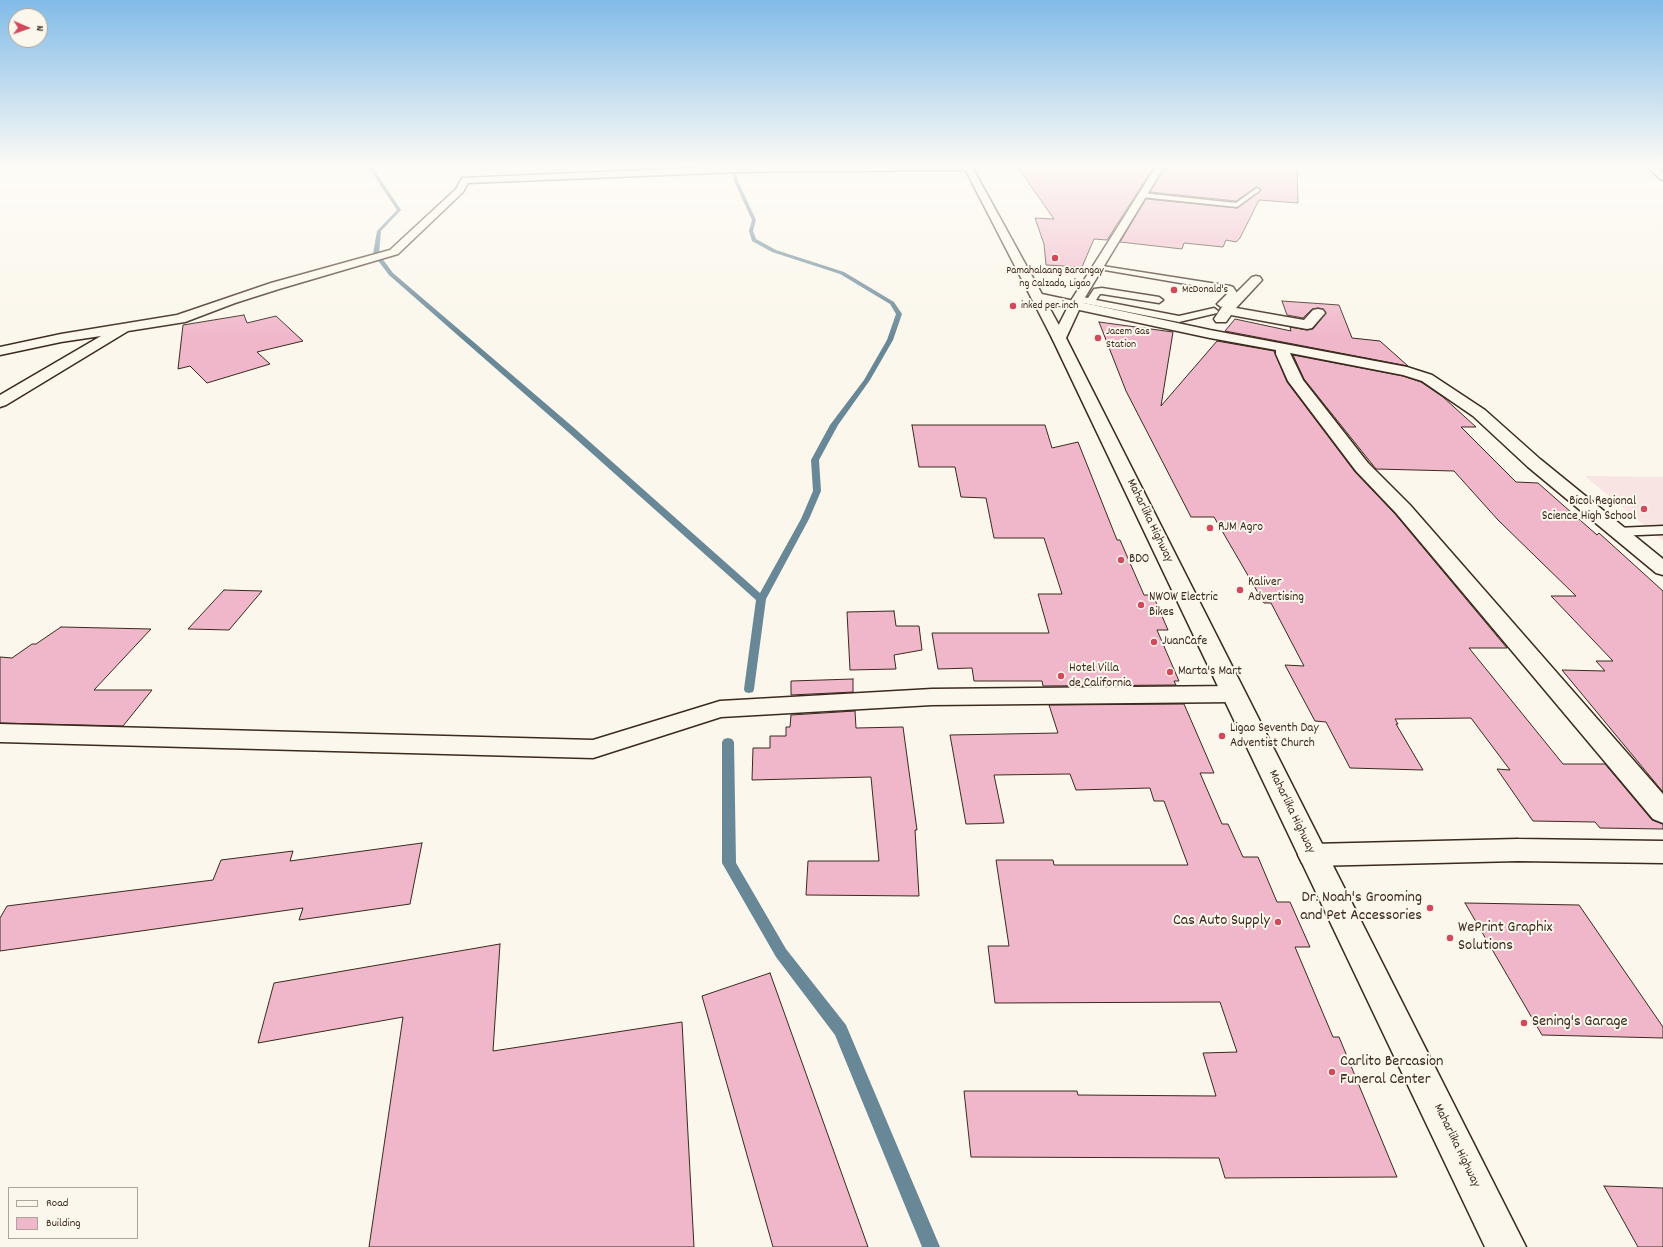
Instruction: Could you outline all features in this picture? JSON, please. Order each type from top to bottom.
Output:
[{"type":"main road","points":[[0,351],[61,338],[180,319],[230,300],[275,286],[389,254],[394,252],[425,223]]},
{"type":"main road","name":"Maharlika Highway","points":[[998,223],[1059,338],[1506,1247]]},
{"type":"main road","points":[[1059,338],[1077,302],[1125,223]]},
{"type":"main road","points":[[1210,334],[1220,308],[1256,280]]},
{"type":"main road","points":[[1037,297],[1077,302],[1210,334],[1407,371],[1427,378],[1479,413],[1534,463],[1663,570]]},
{"type":"main road","points":[[1220,308],[1307,325],[1318,313]]},
{"type":"main road","points":[[0,402],[124,328]]},
{"type":"main road","points":[[1284,347],[1283,354],[1296,380],[1362,467],[1403,509],[1663,812]]},
{"type":"main road","points":[[0,733],[593,749],[720,709],[932,697],[1233,694]]},
{"type":"main road","points":[[1312,855],[1518,850],[1663,852]]},
{"type":"lane","points":[[1077,302],[1091,301],[1179,319],[1220,308],[1233,293],[1230,289],[1098,267]]},
{"type":"lane","points":[[1091,301],[1098,291],[1159,300]]},
{"type":"lane","points":[[1616,532],[1663,530]]},
{"type":"shaded area","name":"Bicol Regional Science High School","points":[[1585,476],[1663,477],[1663,541]]},
{"type":"building","points":[[1037,223],[1118,223],[1107,240],[1094,239],[1082,267],[1046,265],[1044,244]]},
{"type":"building","points":[[1131,223],[1247,223],[1240,238],[1236,242],[1226,240],[1223,247],[1184,243],[1182,249],[1120,242]]},
{"type":"building","points":[[1282,301],[1339,305],[1352,338],[1380,341],[1408,366],[1225,331],[1235,319],[1291,331],[1290,327],[1307,330],[1313,329],[1326,313],[1323,309],[1318,308],[1312,309],[1303,318],[1287,315]]},
{"type":"building","points":[[244,315],[247,323],[276,316],[303,341],[257,352],[270,364],[207,383],[190,366],[178,369],[183,325]]},
{"type":"building","points":[[1099,322],[1173,332],[1161,406],[1217,341],[1274,351],[1287,382],[1355,472],[1395,514],[1507,648],[1469,648],[1563,764],[1605,764],[1652,820],[1663,824],[1663,829],[1600,828],[1595,822],[1533,821],[1497,769],[1510,770],[1471,718],[1395,719],[1398,724],[1396,724],[1423,770],[1350,768],[1326,722],[1315,721],[1285,665],[1304,666],[1271,603],[1264,603],[1214,517],[1191,517],[1126,391]]},
{"type":"building","points":[[1293,355],[1403,376],[1421,382],[1443,397],[1476,427],[1461,427],[1516,482],[1538,483],[1597,535],[1599,533],[1663,591],[1663,792],[1562,670],[1605,671],[1596,661],[1613,661],[1551,596],[1576,596],[1498,520],[1454,471],[1376,469],[1304,379]]},
{"type":"building","points":[[912,425],[1045,425],[1052,448],[1078,442],[1117,540],[1120,540],[1144,595],[1153,595],[1168,630],[1157,630],[1179,681],[1174,681],[1176,685],[1043,686],[1042,681],[974,681],[972,668],[938,669],[932,633],[1049,633],[1038,594],[1062,594],[1044,538],[994,538],[986,498],[961,497],[955,467],[919,467]]},
{"type":"building","points":[[224,590],[262,591],[229,630],[188,629]]},
{"type":"building","points":[[894,611],[896,626],[919,626],[922,650],[894,655],[896,669],[850,670],[847,612]]},
{"type":"building","points":[[61,627],[151,629],[94,690],[152,690],[123,726],[0,723],[0,657],[12,658]]},
{"type":"building","points":[[853,679],[853,692],[791,695],[791,681]]},
{"type":"building","points":[[1184,704],[1214,773],[1200,773],[1222,824],[1228,824],[1243,857],[1258,857],[1277,902],[1290,902],[1310,947],[1295,947],[1333,1037],[1339,1037],[1397,1177],[1225,1178],[1219,1158],[971,1157],[964,1091],[1077,1091],[1078,1095],[1216,1096],[1203,1053],[1237,1052],[1220,1002],[995,1003],[988,946],[1009,946],[996,860],[1053,860],[1054,865],[1188,865],[1164,801],[1154,801],[1150,788],[1076,790],[1070,774],[994,775],[1004,823],[966,824],[950,735],[1058,733],[1049,705]]},
{"type":"building","points":[[855,711],[856,728],[903,727],[917,830],[915,830],[919,896],[806,895],[808,861],[879,861],[871,777],[752,780],[753,748],[770,748],[770,736],[786,736],[786,727],[790,727],[791,715]]},
{"type":"building","points":[[422,843],[410,904],[299,920],[303,908],[0,951],[0,918],[7,906],[213,880],[221,860],[293,851],[290,861]]},
{"type":"building","points":[[1465,903],[1579,905],[1663,1027],[1663,1038],[1542,1035]]},
{"type":"building","points":[[500,944],[493,1051],[682,1022],[694,1247],[369,1247],[403,1017],[258,1043],[274,983]]},
{"type":"building","points":[[770,973],[868,1247],[773,1247],[702,996]]},
{"type":"building","points":[[1604,1186],[1663,1188],[1663,1247],[1638,1247]]},
{"type":"waterway","points":[[386,223],[379,231],[376,254],[391,274],[570,429],[761,599]]},
{"type":"waterway","points":[[753,223],[751,231],[754,240],[774,251],[842,273],[892,303],[899,314],[890,340],[867,380],[834,425],[815,460],[817,491],[805,519],[761,599]]},
{"type":"waterway","points":[[749,689],[761,599]]},
{"type":"waterway","points":[[728,742],[729,863],[781,953],[841,1030],[931,1247]]},
{"type":"place","name":"Pamahalaang Barangay ng Calzada, Ligao","points":[[1055,258]]},
{"type":"place","name":"McDonald's","points":[[1174,290]]},
{"type":"place","name":"inked per inch","points":[[1013,306]]},
{"type":"place","name":"Jacem Gas Station","points":[[1098,338]]},
{"type":"place","name":"Bicol Regional Science High School","points":[[1644,509]]},
{"type":"place","name":"RJM Agro","points":[[1210,528]]},
{"type":"place","name":"BDO","points":[[1121,560]]},
{"type":"place","name":"Kaliver Advertising","points":[[1240,590]]},
{"type":"place","name":"NWOW Electric Bikes","points":[[1141,605]]},
{"type":"place","name":"JuanCafe","points":[[1154,642]]},
{"type":"place","name":"Marta's Mart","points":[[1170,672]]},
{"type":"place","name":"Hotel Villa de California","points":[[1061,676]]},
{"type":"place","name":"Ligao Seventh Day Adventist Church","points":[[1222,736]]},
{"type":"place","name":"Dr. Noah's Grooming and Pet Accessories","points":[[1430,908]]},
{"type":"place","name":"Cas Auto Supply","points":[[1278,922]]},
{"type":"place","name":"WePrint Graphix Solutions","points":[[1450,938]]},
{"type":"place","name":"Sening's Garage","points":[[1524,1023]]},
{"type":"place","name":"Carlito Bercasion Funeral Center","points":[[1332,1072]]}]
